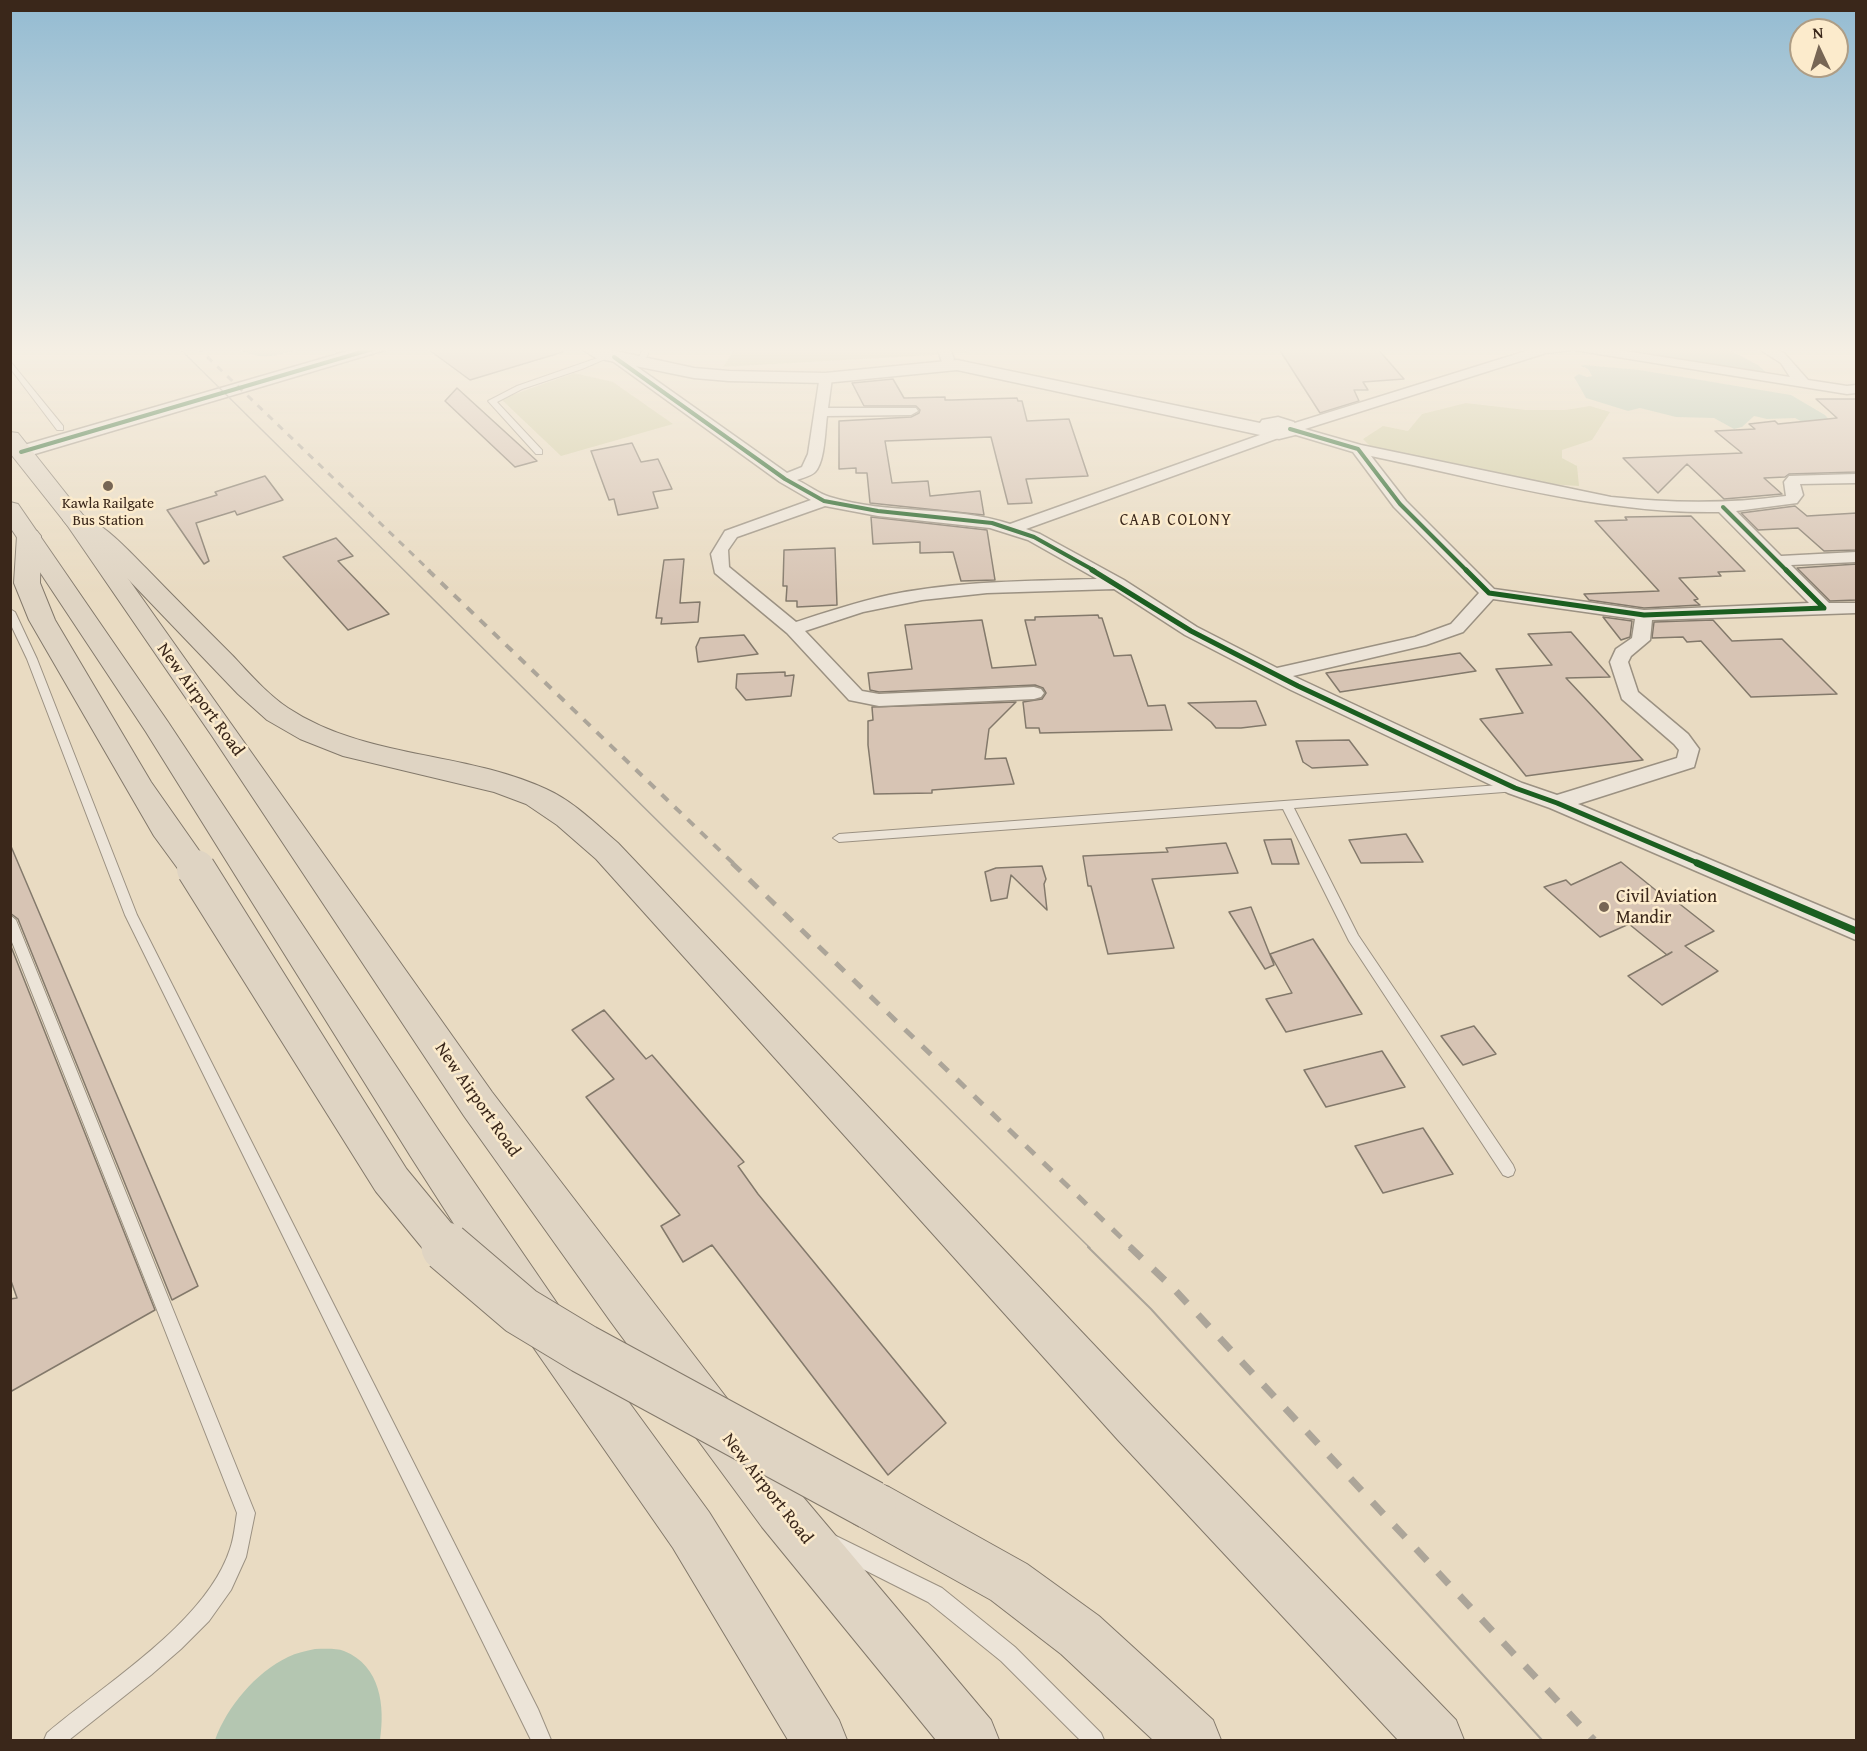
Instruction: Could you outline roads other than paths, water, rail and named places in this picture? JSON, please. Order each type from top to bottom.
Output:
[{"type":"highway","name":"New Airport Road","points":[[15,444],[75,520],[222,729],[478,1104],[627,1307],[794,1525],[971,1740]]},
{"type":"highway","points":[[75,520],[112,548],[136,571],[248,688],[277,714],[310,732],[353,749],[502,783],[537,797],[568,817],[607,851],[1143,1432],[1436,1740]]},
{"type":"highway","points":[[20,523],[27,584],[42,620],[139,787],[165,828],[196,869],[391,1180],[448,1250],[521,1311],[584,1349],[1009,1582],[1080,1635],[1193,1740]]},
{"type":"highway","points":[[20,523],[158,729],[515,1279],[691,1530],[819,1740]]},
{"type":"street","points":[[15,444],[58,429]]},
{"type":"street","points":[[15,444],[72,429]]},
{"type":"street","points":[[713,429],[785,480],[824,501],[878,511],[992,523],[1034,537],[1118,584],[1191,630],[1275,674],[1515,788],[1557,803],[1857,931]]},
{"type":"street","points":[[785,480],[809,470],[815,454],[819,429]]},
{"type":"street","points":[[1011,529],[1277,429],[1358,449],[1611,502],[1647,506],[1723,507],[1791,500],[1795,495],[1792,482],[1794,479],[1857,478]]},
{"type":"street","points":[[1358,449],[1400,504],[1489,594],[1644,615],[1857,608]]},
{"type":"street","points":[[824,501],[731,534],[721,545],[717,556],[721,569],[793,630],[832,671]]},
{"type":"street","points":[[1723,507],[1824,608]]},
{"type":"street","points":[[1777,561],[1857,557]]},
{"type":"street","points":[[1034,693],[879,700],[856,696],[793,630],[860,608],[914,597],[991,589],[1118,584]]},
{"type":"street","points":[[1275,674],[1420,641],[1457,628],[1489,594]]},
{"type":"street","points":[[1557,803],[1687,762],[1689,749],[1681,739],[1629,694],[1622,675],[1619,662],[1623,653],[1641,640],[1644,615]]},
{"type":"lane","points":[[517,429],[538,452]]},
{"type":"lane","points":[[10,612],[32,659],[130,915],[541,1740]]},
{"type":"lane","points":[[839,838],[1515,788]]},
{"type":"lane","points":[[1286,804],[1353,938],[1508,1170]]},
{"type":"lane","points":[[10,920],[246,1513],[245,1530],[232,1571],[200,1615],[175,1641],[56,1739]]},
{"type":"lane","points":[[794,1525],[935,1595],[1008,1654],[1094,1740]]},
{"type":"tram line","points":[[261,429],[1090,1248]]},
{"type":"tram line","points":[[1088,1247],[1151,1309],[1542,1740]]},
{"type":"railway","points":[[282,429],[430,571]]},
{"type":"railway","points":[[428,570],[734,864]]},
{"type":"railway","points":[[732,863],[1132,1248]]},
{"type":"railway","points":[[1130,1247],[1174,1289],[1594,1740]]},
{"type":"place","name":"Kawla Railgate Bus Station","points":[[108,486]]},
{"type":"place","name":"Civil Aviation Mandir","points":[[1604,907]]},
{"type":"district","name":"CAAB COLONY","points":[[1176,521]]}]
